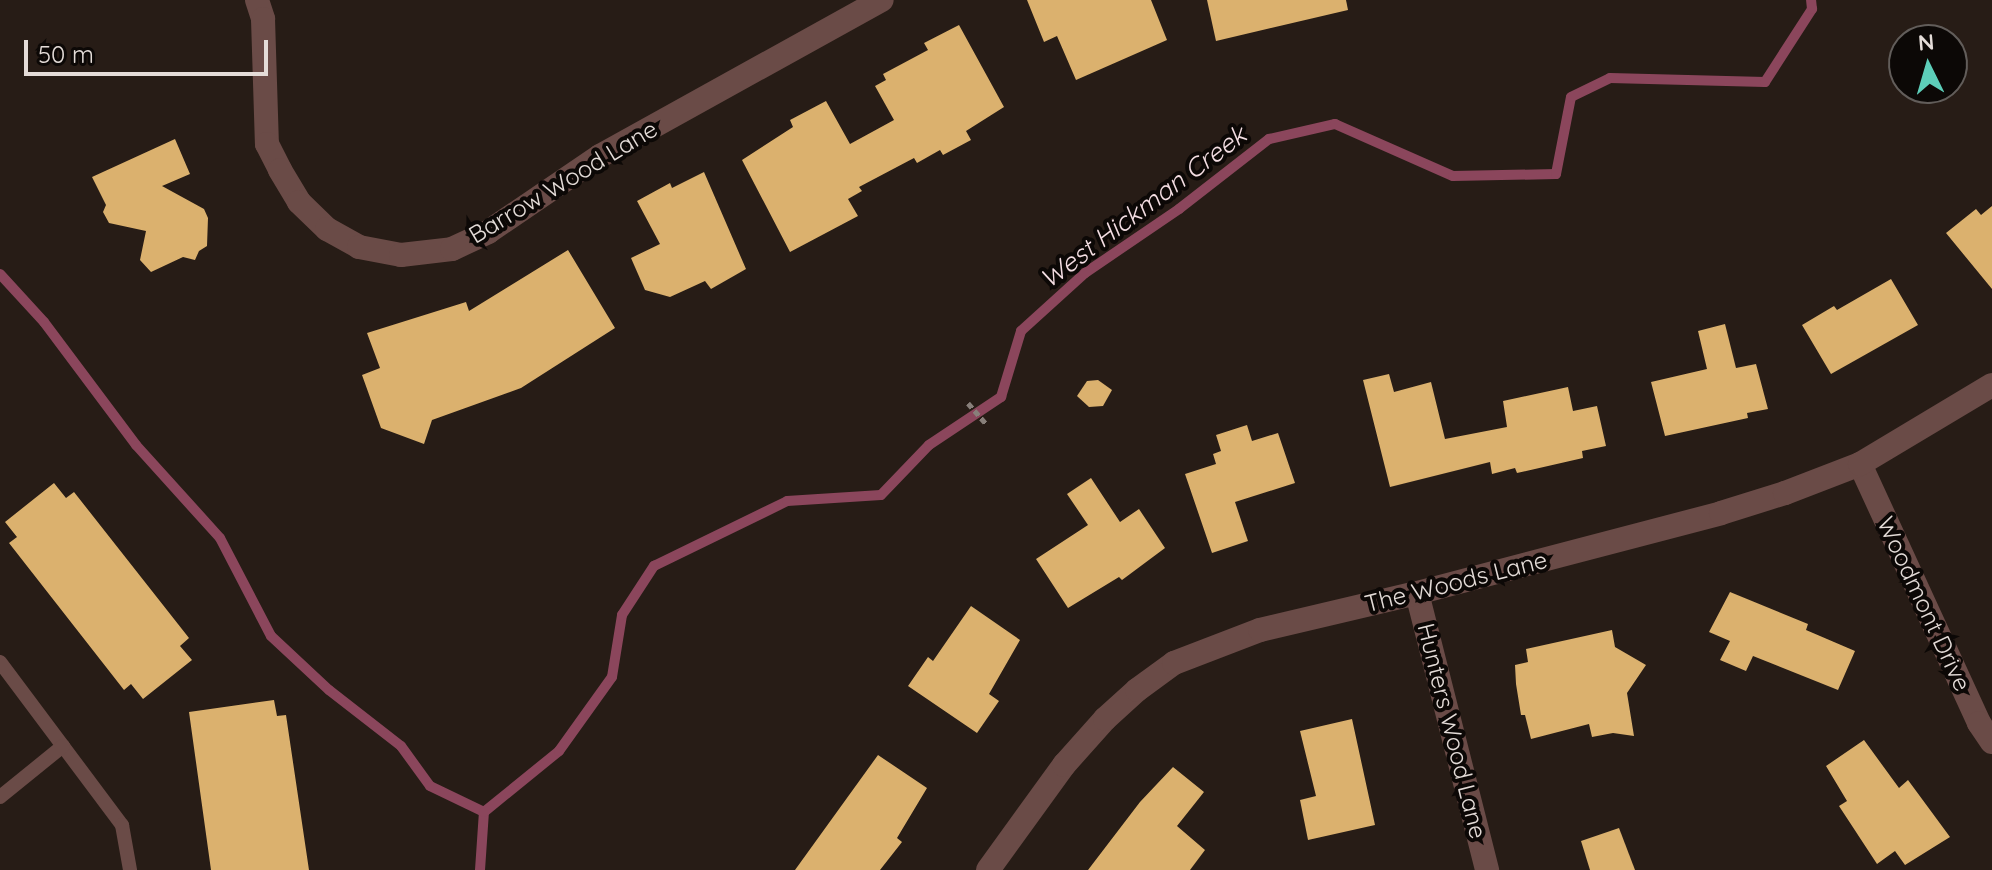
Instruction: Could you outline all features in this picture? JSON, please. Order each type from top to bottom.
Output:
[{"type":"street","name":"Barrow Wood Lane","points":[[257,0],[263,19],[267,144],[280,170],[299,202],[327,229],[359,247],[401,255],[452,249],[488,232],[600,156],[882,0]]},
{"type":"street","name":"The Woods Lane","points":[[988,870],[1064,765],[1105,719],[1174,663],[1260,630],[1417,593],[1721,513],[1860,464],[1992,385]]},
{"type":"street","name":"Woodmont Drive","points":[[1860,464],[1979,723],[1992,742]]},
{"type":"street","name":"Hunters Wood Lane","points":[[1417,593],[1487,870]]},
{"type":"lane","points":[[0,662],[122,825],[130,870]]},
{"type":"lane","points":[[0,797],[63,746]]},
{"type":"path","points":[[968,403],[987,425]]},
{"type":"building","points":[[1027,0],[1151,0],[1167,40],[1076,80],[1057,36],[1044,42]]},
{"type":"building","points":[[1207,0],[1346,0],[1348,10],[1216,41]]},
{"type":"building","points":[[959,25],[1004,107],[966,131],[971,140],[943,155],[940,150],[917,163],[914,158],[859,187],[862,191],[848,199],[858,216],[790,252],[742,160],[793,127],[790,120],[826,101],[850,144],[894,120],[875,86],[886,80],[883,74],[928,50],[924,43]]},
{"type":"building","points":[[175,139],[190,174],[162,186],[204,209],[208,218],[207,246],[199,251],[195,260],[183,257],[151,272],[140,260],[146,231],[109,223],[103,212],[106,205],[92,177]]},
{"type":"building","points":[[704,172],[746,269],[711,289],[705,281],[670,297],[645,290],[631,258],[660,244],[637,201],[670,183],[672,188]]},
{"type":"building","points":[[1992,206],[1992,289],[1946,233],[1976,209],[1981,215]]},
{"type":"building","points":[[568,250],[615,328],[521,388],[432,420],[424,444],[381,428],[362,375],[380,368],[367,333],[466,302],[469,311]]},
{"type":"building","points":[[1891,279],[1918,325],[1831,374],[1802,325],[1834,306],[1837,310]]},
{"type":"building","points":[[1725,324],[1736,368],[1756,364],[1768,409],[1747,413],[1748,418],[1665,436],[1651,382],[1707,369],[1698,331]]},
{"type":"building","points":[[1389,374],[1394,392],[1431,382],[1445,439],[1507,427],[1503,401],[1568,387],[1573,411],[1597,406],[1606,446],[1582,451],[1583,458],[1517,473],[1515,468],[1492,474],[1490,462],[1390,487],[1363,380]]},
{"type":"building","points":[[1098,380],[1112,390],[1103,406],[1089,407],[1077,396],[1087,381]]},
{"type":"building","points":[[1247,425],[1252,441],[1278,433],[1295,483],[1235,502],[1248,541],[1212,553],[1185,474],[1216,464],[1213,454],[1221,451],[1216,435]]},
{"type":"building","points":[[1091,478],[1120,522],[1139,509],[1165,548],[1122,580],[1119,577],[1068,608],[1036,559],[1088,525],[1067,494]]},
{"type":"building","points":[[54,483],[66,498],[74,492],[189,638],[180,646],[192,660],[143,699],[131,684],[124,690],[9,543],[17,537],[5,522]]},
{"type":"building","points":[[1730,592],[1808,624],[1806,630],[1855,651],[1838,690],[1753,656],[1746,671],[1720,660],[1730,641],[1709,632]]},
{"type":"building","points":[[971,606],[1020,640],[989,694],[999,701],[977,733],[908,686],[928,657],[933,661]]},
{"type":"building","points":[[1612,630],[1615,647],[1646,665],[1627,693],[1634,736],[1613,733],[1592,737],[1589,724],[1531,739],[1525,715],[1521,715],[1516,684],[1515,665],[1528,662],[1526,649]]},
{"type":"building","points":[[274,700],[277,716],[286,715],[309,870],[211,870],[189,712]]},
{"type":"building","points":[[1352,719],[1375,825],[1308,840],[1300,800],[1316,796],[1300,731]]},
{"type":"building","points":[[1864,740],[1899,788],[1908,780],[1950,837],[1905,865],[1895,851],[1877,864],[1839,806],[1847,801],[1826,766]]},
{"type":"building","points":[[878,755],[927,788],[897,838],[902,842],[880,870],[795,870]]},
{"type":"building","points":[[1173,767],[1204,792],[1177,826],[1205,850],[1190,870],[1088,870],[1140,802]]},
{"type":"building","points":[[1619,828],[1635,870],[1590,870],[1581,841]]},
{"type":"waterway","name":"West Hickman Creek","points":[[480,870],[484,812],[559,751],[612,677],[622,615],[654,566],[787,501],[881,495],[929,445],[1001,397],[1021,331],[1085,273],[1179,209],[1269,139],[1335,124],[1453,176],[1556,174],[1571,97],[1610,78],[1765,82],[1812,9],[1811,0]]},
{"type":"waterway","points":[[0,274],[44,322],[136,445],[220,538],[271,636],[329,690],[401,746],[430,786],[484,812]]}]
